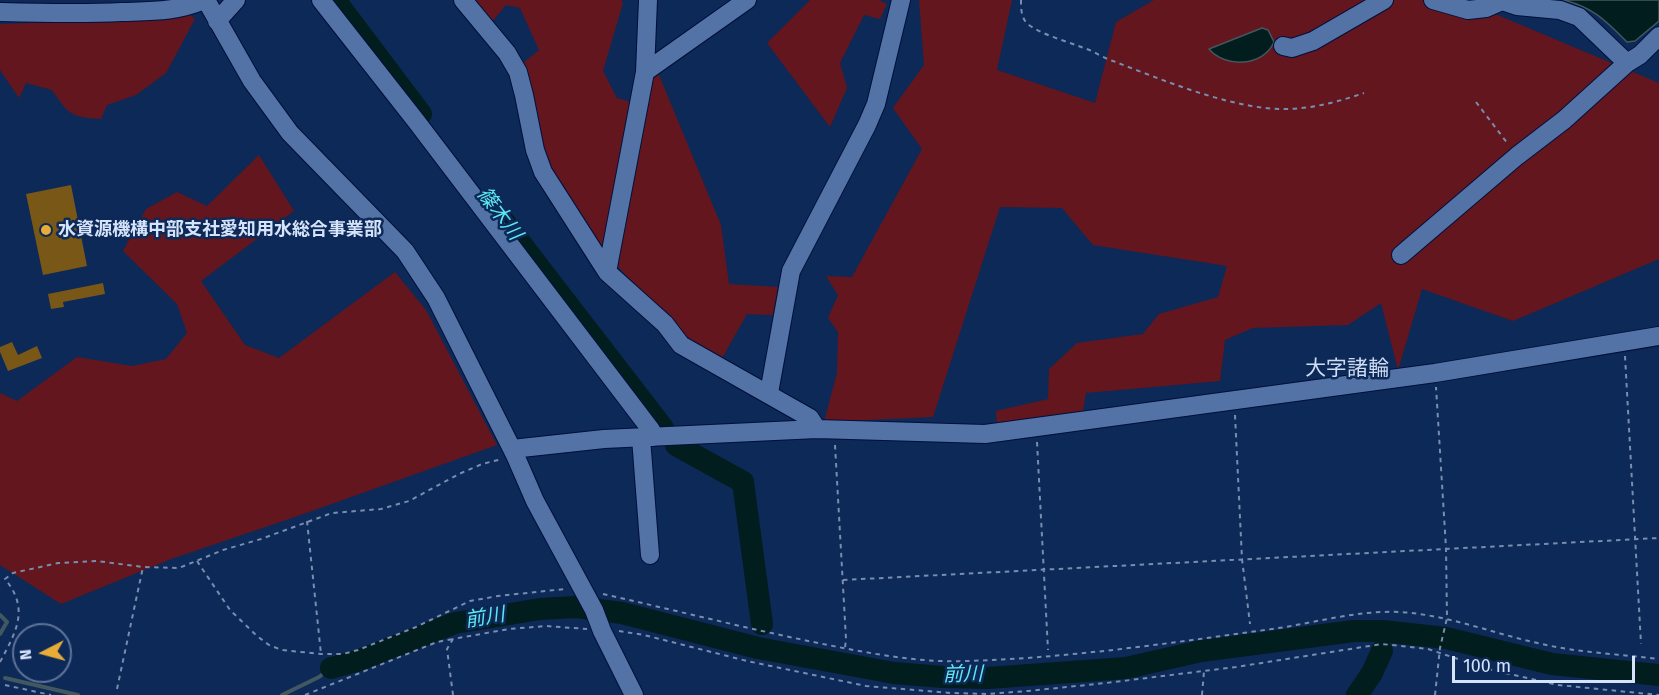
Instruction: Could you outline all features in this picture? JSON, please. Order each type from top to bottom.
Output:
[{"type":"street","points":[[0,12],[67,14],[167,11],[185,8],[205,0],[252,81],[290,133],[405,251],[436,298],[514,452],[535,501],[594,610],[634,695]]},
{"type":"street","points":[[217,21],[236,0]]},
{"type":"street","points":[[321,0],[637,412],[648,437],[650,555]]},
{"type":"street","points":[[463,0],[507,53],[518,72],[535,150],[543,172],[608,272],[665,324],[681,345],[769,393],[825,430]]},
{"type":"street","points":[[608,272],[645,72],[648,0]]},
{"type":"street","points":[[645,72],[747,0]]},
{"type":"street","points":[[769,393],[791,271],[876,104],[901,0]]},
{"type":"street","points":[[1284,46],[1292,48],[1313,41],[1384,0]]},
{"type":"street","points":[[1433,0],[1468,10],[1486,8],[1502,1],[1517,6],[1560,10],[1579,17],[1627,63]]},
{"type":"street","points":[[1401,255],[1517,156],[1564,120],[1627,63],[1640,56],[1659,36]]},
{"type":"street","points":[[514,452],[542,444],[825,430],[985,434],[1435,373],[1659,336]]},
{"type":"path","points":[[1021,0],[1022,16],[1028,24],[1112,61],[1223,99],[1265,108],[1291,109],[1337,103],[1364,93]]},
{"type":"path","points":[[1476,102],[1517,156]]},
{"type":"path","points":[[1624,341],[1641,644]]},
{"type":"path","points":[[1435,373],[1446,548],[1447,618],[1439,652],[1435,695]]},
{"type":"path","points":[[1234,400],[1242,560],[1250,624]]},
{"type":"path","points":[[1036,427],[1048,650]]},
{"type":"path","points":[[825,430],[843,580],[845,648]]},
{"type":"path","points":[[0,581],[13,573],[58,563],[97,561],[143,567],[179,568],[332,513],[381,510],[409,501],[459,474],[514,452]]},
{"type":"path","points":[[308,521],[321,654]]},
{"type":"path","points":[[843,580],[1659,538]]},
{"type":"path","points":[[197,561],[230,610],[257,636],[269,645],[282,650],[321,654],[343,654],[358,650],[470,602],[555,588],[583,589],[652,604],[754,631],[845,648],[891,656],[964,661],[1094,652],[1276,629],[1379,613],[1409,613],[1447,618],[1543,645],[1659,659]]},
{"type":"path","points":[[117,689],[143,567]]},
{"type":"path","points":[[0,662],[18,626],[20,612],[13,589],[5,579]]},
{"type":"path","points":[[305,695],[437,642],[510,629],[546,626],[644,635],[747,661],[866,686],[951,693],[1002,694],[1204,670],[1382,644],[1439,652],[1488,669],[1558,685],[1659,695]]},
{"type":"path","points":[[453,639],[447,649],[453,695]]},
{"type":"path","points":[[1202,695],[1204,670]]},
{"type":"path","points":[[5,685],[51,695]]},
{"type":"shaded area","points":[[470,0],[621,0],[623,3],[603,71],[617,98],[642,105],[647,76],[659,75],[721,225],[729,284],[778,287],[773,315],[747,314],[721,360],[686,341],[590,236],[544,160],[522,64],[539,50],[520,8],[506,5],[490,24]]},
{"type":"shaded area","points":[[810,0],[879,0],[887,4],[880,19],[864,15],[840,63],[847,88],[830,127],[767,43]]},
{"type":"shaded area","points":[[919,0],[1012,0],[997,70],[1095,103],[1116,22],[1154,0],[1462,0],[1659,83],[1659,259],[1513,321],[1422,289],[1398,370],[1381,303],[1348,325],[1253,328],[1225,340],[1220,381],[1086,393],[1083,411],[997,425],[996,411],[1048,399],[1049,369],[1077,343],[1143,334],[1159,314],[1218,297],[1227,266],[1093,245],[1062,208],[1000,207],[933,417],[824,422],[837,373],[838,332],[828,318],[838,295],[826,276],[852,277],[922,149],[893,108],[924,65]]},
{"type":"shaded area","points":[[1563,0],[1659,0],[1659,21],[1635,41],[1627,42],[1591,11]]},
{"type":"shaded area","points":[[188,13],[195,19],[166,73],[136,95],[107,105],[101,119],[77,116],[67,110],[52,90],[26,83],[19,98],[0,70],[0,24],[161,19]]},
{"type":"shaded area","points":[[1262,28],[1268,30],[1274,42],[1269,50],[1253,60],[1234,62],[1216,55],[1209,49]]},
{"type":"shaded area","points":[[259,155],[294,211],[201,281],[245,345],[279,358],[395,272],[426,310],[497,445],[171,559],[61,604],[0,565],[0,393],[17,401],[77,357],[132,366],[166,359],[187,333],[177,304],[123,251],[146,209],[177,192],[207,206]]},
{"type":"building","points":[[71,185],[87,266],[43,275],[26,194]]},
{"type":"building","points":[[103,283],[105,294],[63,302],[64,307],[51,309],[48,294]]},
{"type":"building","points":[[12,342],[18,355],[37,346],[42,358],[8,371],[0,347]]},
{"type":"waterway","name":"篠木川","points":[[335,0],[421,114]]},
{"type":"waterway","name":"篠木川","points":[[505,223],[663,428]]},
{"type":"waterway","name":"篠木川","points":[[676,445],[743,482],[762,624]]},
{"type":"waterway","name":"前川","points":[[331,668],[357,661],[455,623],[540,609],[576,607],[622,613],[758,648],[894,673],[943,677],[988,678],[1126,668],[1201,651],[1354,631],[1382,631],[1446,638],[1552,664],[1659,675]]},
{"type":"waterway","points":[[0,615],[7,622],[0,634]]},
{"type":"waterway","points":[[1357,695],[1372,673],[1382,651]]},
{"type":"waterway","name":"前川","points":[[282,695],[319,677],[331,668]]},
{"type":"waterway","points":[[5,678],[78,695]]},
{"type":"place","name":"水資源機構中部支社愛知用水総合事業部","points":[[46,230]]},
{"type":"district","name":"大字諸輪","points":[[1347,369]]}]
